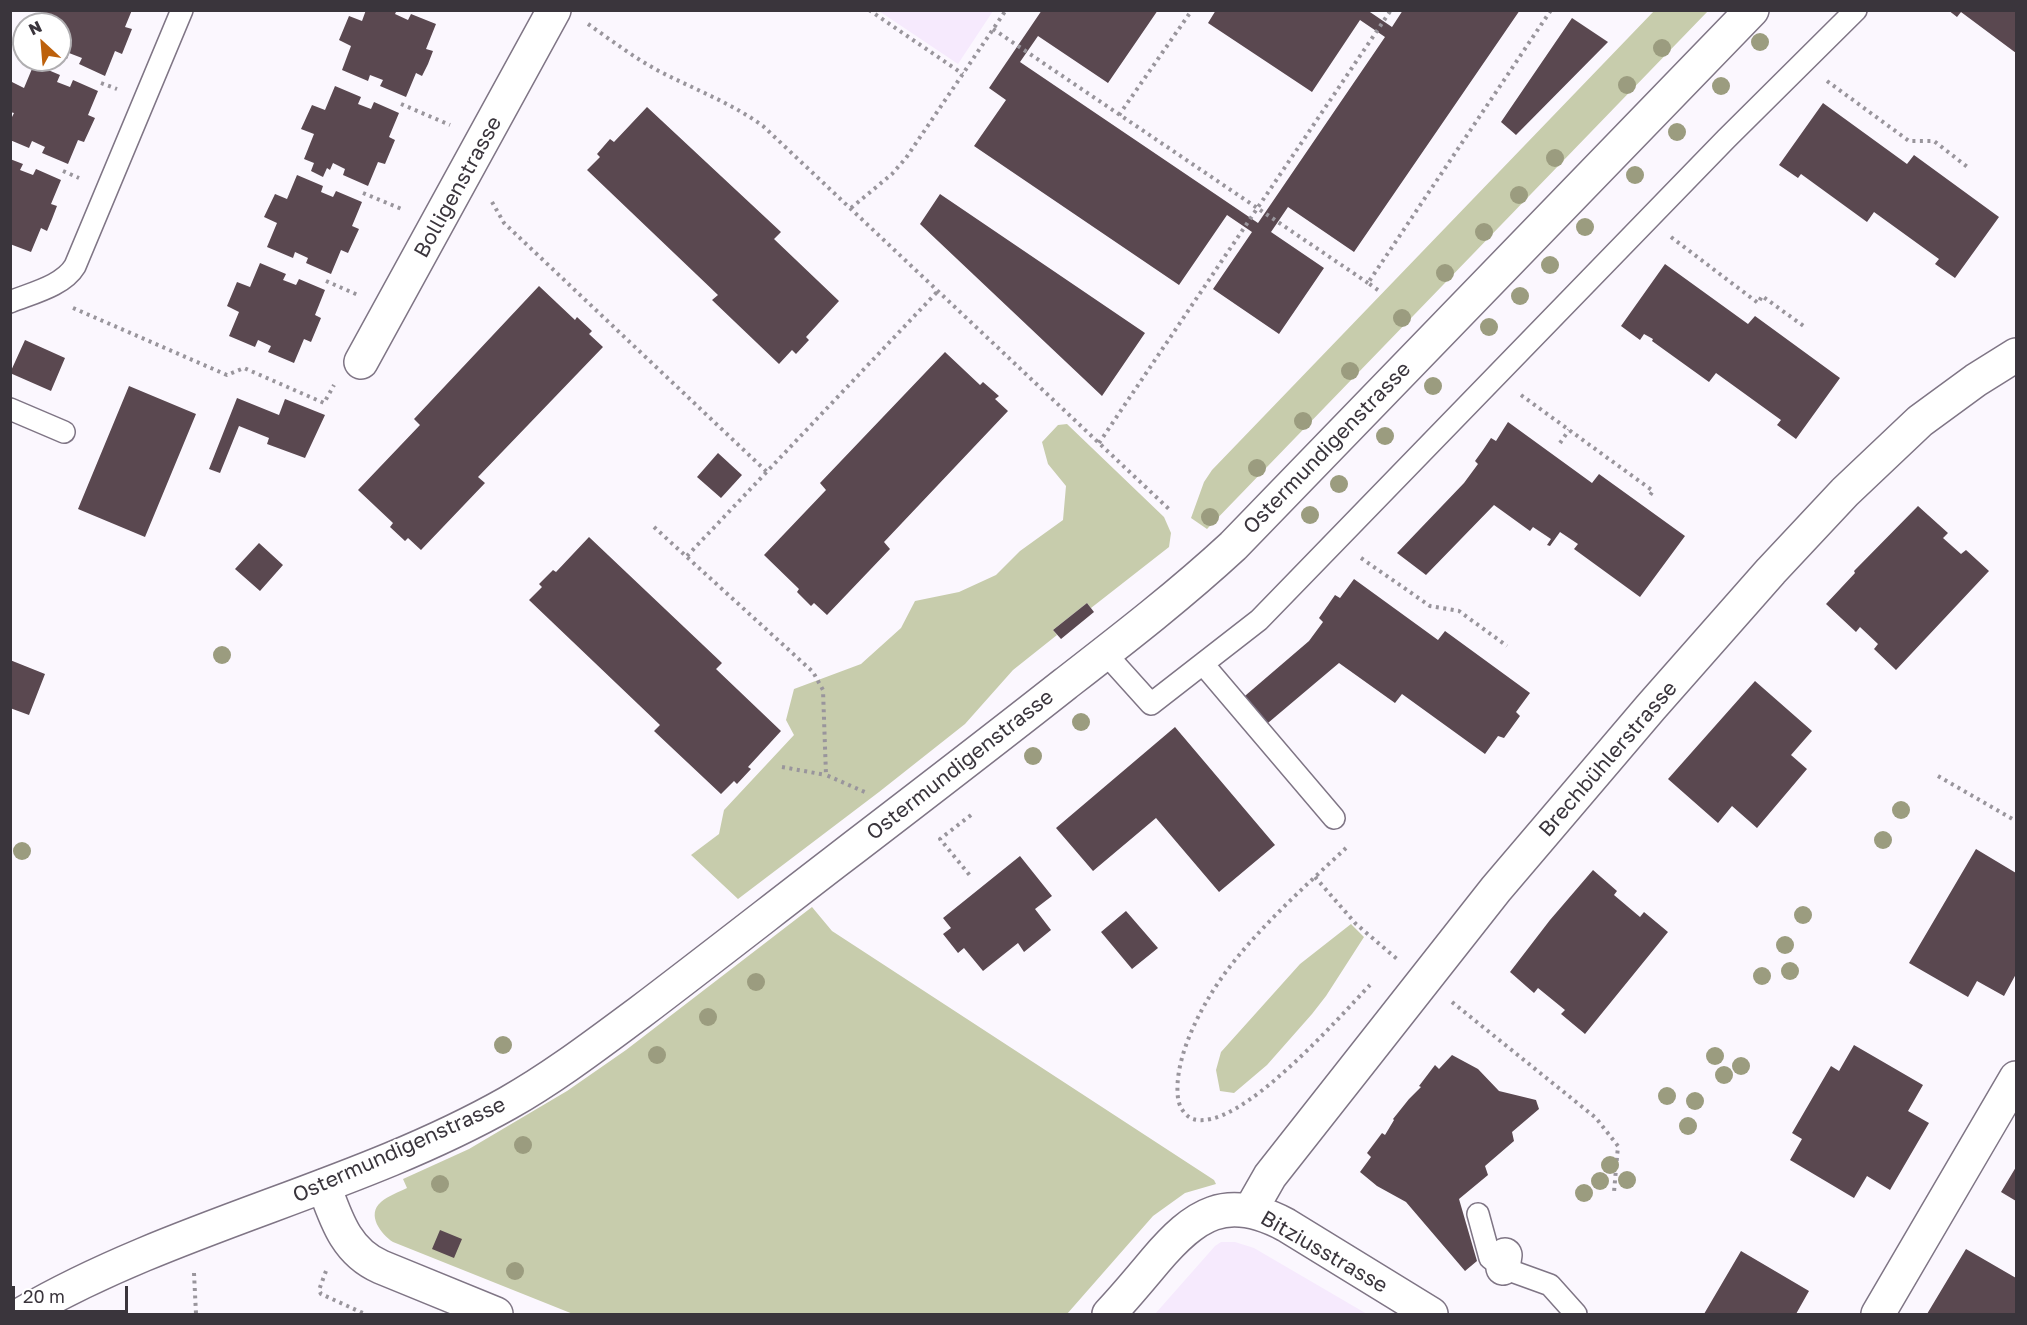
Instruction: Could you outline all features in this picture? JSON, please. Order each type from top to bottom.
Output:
[{"type":"street","name":"Bolligenstrasse","points":[[364,357],[554,10]]},
{"type":"street","name":"Ostermundigenstrasse","points":[[22,1314],[70,1289],[150,1253],[324,1186],[462,1128],[554,1075],[677,985],[1105,653],[1182,592],[1233,546],[1752,10]]},
{"type":"street","name":"Brechbühlerstrasse","points":[[1250,1211],[1270,1176],[1496,889],[1771,571],[1845,492],[1920,421],[1976,380],[2016,355]]},
{"type":"street","points":[[1878,1314],[2016,1078]]},
{"type":"street","points":[[324,1186],[343,1234],[366,1259],[381,1268],[496,1314]]},
{"type":"street","name":"Bitziusstrasse","points":[[1109,1314],[1186,1228],[1215,1212],[1235,1209],[1262,1214],[1286,1225],[1431,1314]]},
{"type":"lane","points":[[10,302],[66,278],[75,266],[182,10]]},
{"type":"lane","points":[[1105,653],[1150,704],[1259,620],[1726,139],[1856,10]]},
{"type":"lane","points":[[10,410],[64,432]]},
{"type":"lane","points":[[1203,664],[1334,818]]},
{"type":"lane","points":[[1478,1214],[1490,1258],[1504,1262],[1550,1285],[1576,1314]]},
{"type":"path","points":[[869,10],[963,74]]},
{"type":"path","points":[[851,208],[900,165],[1006,10]]},
{"type":"path","points":[[1119,115],[1192,10]]},
{"type":"path","points":[[1099,443],[1391,10]]},
{"type":"path","points":[[1368,283],[1551,10]]},
{"type":"path","points":[[587,23],[640,60],[744,112],[783,143],[1171,511]]},
{"type":"path","points":[[993,29],[1378,290]]},
{"type":"path","points":[[1849,97],[1909,141],[1934,141],[1970,169]]},
{"type":"path","points":[[400,104],[477,152],[504,222],[767,472]]},
{"type":"path","points":[[1648,220],[1758,303],[1762,296],[1805,327]]},
{"type":"path","points":[[54,283],[62,303],[227,375],[244,368],[324,403],[350,356],[364,357]]},
{"type":"path","points":[[687,556],[938,291]]},
{"type":"path","points":[[1496,376],[1653,491],[1648,498]]},
{"type":"path","points":[[1560,443],[1569,430]]},
{"type":"path","points":[[654,527],[813,672],[823,690],[826,775]]},
{"type":"path","points":[[1336,541],[1430,606],[1459,611],[1507,646]]},
{"type":"path","points":[[782,767],[826,775],[870,794]]},
{"type":"path","points":[[1938,776],[2016,821]]},
{"type":"path","points":[[971,815],[940,839],[972,878]]},
{"type":"path","points":[[1334,818],[1353,841],[1252,942],[1208,998],[1193,1027],[1182,1059],[1177,1095],[1181,1108],[1190,1118],[1203,1120],[1220,1117],[1243,1105],[1283,1072],[1375,981]]},
{"type":"path","points":[[1315,877],[1356,924],[1395,957],[1389,966]]},
{"type":"path","points":[[1459,1008],[1596,1118],[1618,1146],[1614,1192]]},
{"type":"path","points":[[325,1275],[319,1290],[321,1294],[365,1314]]},
{"type":"path","points":[[194,1278],[196,1314]]},
{"type":"shaded area","points":[[879,11],[993,11],[958,64]]},
{"type":"shaded area","points":[[1221,1242],[1235,1242],[1254,1248],[1367,1314],[1155,1314]]},
{"type":"green space","points":[[1654,11],[1708,11],[1207,529],[1191,518],[1204,482],[1212,470]]},
{"type":"green space","points":[[1067,424],[1164,517],[1171,533],[1169,547],[1091,608],[1087,603],[1053,630],[1057,635],[1013,670],[965,724],[738,899],[691,855],[719,834],[724,810],[794,735],[786,720],[794,689],[861,664],[901,628],[915,601],[959,592],[996,575],[1020,551],[1063,520],[1066,486],[1048,464],[1042,442],[1058,425]]},
{"type":"green space","points":[[812,907],[832,931],[1214,1180],[1216,1184],[1185,1193],[1153,1216],[1067,1314],[573,1314],[393,1242],[380,1229],[375,1218],[377,1207],[387,1198],[407,1188],[403,1179],[469,1149],[567,1091],[626,1050]]},
{"type":"green space","points":[[1351,924],[1364,937],[1312,1014],[1267,1065],[1234,1093],[1220,1091],[1216,1070],[1221,1052],[1300,964]]},
{"type":"building","points":[[42,10],[132,10],[125,27],[132,29],[122,54],[115,51],[105,76],[79,64],[82,58],[72,54],[72,12],[41,12]]},
{"type":"building","points":[[366,10],[397,10],[395,14],[408,20],[411,14],[436,24],[426,49],[433,51],[428,64],[422,76],[416,73],[406,97],[380,86],[383,80],[370,75],[368,81],[342,70],[351,46],[339,40],[349,16],[362,21]]},
{"type":"building","points":[[1042,10],[1158,10],[1108,83],[1038,36],[1020,62],[1258,223],[1385,37],[1360,20],[1312,92],[1208,23],[1216,10],[1367,10],[1392,27],[1403,10],[1520,10],[1354,252],[1288,207],[1271,232],[1324,268],[1279,334],[1213,289],[1252,232],[1227,215],[1179,285],[974,146],[1006,100],[989,88]]},
{"type":"building","points":[[1948,10],[2016,10],[2016,53],[1961,12],[1957,17]]},
{"type":"building","points":[[1572,18],[1608,42],[1516,135],[1501,122]]},
{"type":"building","points":[[31,72],[53,72],[60,75],[57,82],[70,87],[73,80],[98,91],[88,115],[95,118],[84,142],[78,140],[68,164],[42,153],[45,147],[32,141],[29,148],[10,140],[10,121],[14,113],[10,112],[10,85],[12,82],[24,88]]},
{"type":"building","points":[[335,86],[361,97],[358,104],[371,109],[374,102],[399,113],[389,137],[395,140],[385,164],[378,162],[368,186],[343,175],[345,169],[333,163],[330,170],[327,168],[323,177],[311,171],[314,163],[304,159],[314,134],[301,129],[312,105],[325,110]]},
{"type":"building","points":[[1823,103],[1907,164],[1914,155],[1999,217],[1955,278],[1935,264],[1939,259],[1874,212],[1867,222],[1801,174],[1798,178],[1779,165]]},
{"type":"building","points":[[647,107],[781,232],[774,239],[839,301],[806,337],[809,340],[796,354],[792,350],[779,364],[712,300],[718,295],[587,170],[600,157],[597,154],[610,139],[614,142]]},
{"type":"building","points":[[10,159],[23,164],[20,170],[33,175],[36,169],[61,180],[51,204],[57,206],[47,231],[41,228],[31,252],[10,244]]},
{"type":"building","points":[[297,175],[323,186],[321,192],[333,197],[336,191],[362,202],[352,226],[359,229],[348,253],[341,250],[331,274],[306,263],[308,258],[295,252],[293,258],[267,247],[277,223],[264,217],[275,194],[287,199]]},
{"type":"building","points":[[940,194],[1145,333],[1102,396],[920,224]]},
{"type":"building","points":[[260,263],[286,274],[283,280],[296,285],[299,279],[325,290],[315,315],[321,318],[311,342],[304,339],[294,363],[268,352],[271,346],[258,340],[255,347],[229,336],[239,312],[227,306],[237,282],[250,287]]},
{"type":"building","points":[[1665,264],[1748,324],[1755,316],[1840,378],[1796,439],[1777,425],[1781,420],[1716,373],[1709,382],[1652,341],[1653,339],[1644,334],[1640,340],[1621,326]]},
{"type":"building","points":[[539,286],[575,320],[577,317],[592,331],[589,334],[603,347],[478,477],[485,483],[421,550],[408,538],[405,541],[390,527],[393,523],[358,490],[420,425],[414,419]]},
{"type":"building","points":[[25,340],[65,358],[51,391],[10,373]]},
{"type":"building","points":[[945,352],[980,385],[983,382],[999,396],[995,399],[1008,411],[884,542],[890,549],[827,615],[814,603],[811,606],[797,592],[799,589],[764,555],[826,490],[820,483]]},
{"type":"building","points":[[129,386],[196,414],[145,537],[78,509]]},
{"type":"building","points":[[237,398],[279,415],[285,399],[325,415],[305,458],[267,444],[269,438],[239,426],[220,473],[209,469]]},
{"type":"building","points":[[1508,422],[1592,483],[1599,474],[1685,536],[1640,597],[1574,549],[1578,544],[1560,532],[1550,546],[1547,545],[1551,539],[1533,527],[1530,531],[1494,505],[1426,575],[1397,553],[1464,483],[1478,464],[1475,461],[1491,438],[1496,441]]},
{"type":"building","points":[[718,453],[742,475],[721,498],[697,477]]},
{"type":"building","points":[[1918,506],[1948,533],[1943,538],[1961,554],[1966,550],[1989,571],[1896,670],[1874,649],[1878,644],[1860,627],[1856,632],[1826,604],[1855,573],[1854,571]]},
{"type":"building","points":[[589,537],[722,663],[716,669],[781,731],[748,767],[751,769],[737,784],[734,781],[721,794],[654,731],[660,725],[529,600],[542,587],[539,584],[553,570],[556,572]]},
{"type":"building","points":[[259,543],[283,565],[260,591],[235,569]]},
{"type":"building","points":[[1354,579],[1438,640],[1445,631],[1530,693],[1516,712],[1520,716],[1504,738],[1498,736],[1485,754],[1402,694],[1395,703],[1339,663],[1262,728],[1239,701],[1309,641],[1323,622],[1319,618],[1335,595],[1340,598]]},
{"type":"building","points":[[1087,603],[1094,612],[1061,639],[1053,630]]},
{"type":"building","points":[[10,660],[45,674],[29,715],[10,708]]},
{"type":"building","points":[[1755,681],[1812,731],[1791,755],[1807,769],[1757,828],[1732,806],[1718,823],[1668,779]]},
{"type":"building","points":[[1175,727],[1275,845],[1219,892],[1156,818],[1093,871],[1056,828]]},
{"type":"building","points":[[1976,849],[2016,873],[2016,974],[2004,996],[1977,981],[1968,997],[1909,963]]},
{"type":"building","points":[[1020,856],[1052,896],[1035,909],[1051,930],[1024,952],[1018,943],[983,971],[964,948],[958,953],[943,934],[951,928],[943,918]]},
{"type":"building","points":[[1593,870],[1617,891],[1614,895],[1640,917],[1644,912],[1668,932],[1585,1034],[1561,1014],[1565,1010],[1538,988],[1534,993],[1510,972]]},
{"type":"building","points":[[1126,911],[1158,948],[1132,969],[1101,932]]},
{"type":"building","points":[[1854,1045],[1923,1085],[1908,1111],[1929,1123],[1890,1190],[1867,1176],[1854,1198],[1790,1160],[1802,1139],[1792,1133],[1831,1066],[1839,1071]]},
{"type":"building","points":[[1452,1055],[1478,1069],[1499,1091],[1536,1100],[1539,1109],[1512,1132],[1514,1141],[1485,1166],[1488,1175],[1459,1199],[1477,1261],[1465,1271],[1406,1202],[1377,1186],[1360,1172],[1371,1157],[1367,1153],[1382,1133],[1385,1135],[1393,1119],[1421,1087],[1419,1086],[1435,1065],[1439,1069]]},
{"type":"building","points":[[2016,1167],[2016,1201],[2001,1192]]},
{"type":"building","points":[[440,1230],[462,1239],[454,1258],[432,1249]]},
{"type":"building","points":[[1966,1249],[2016,1278],[2016,1314],[1927,1314]]},
{"type":"building","points":[[1741,1251],[1809,1291],[1796,1314],[1704,1314]]}]
